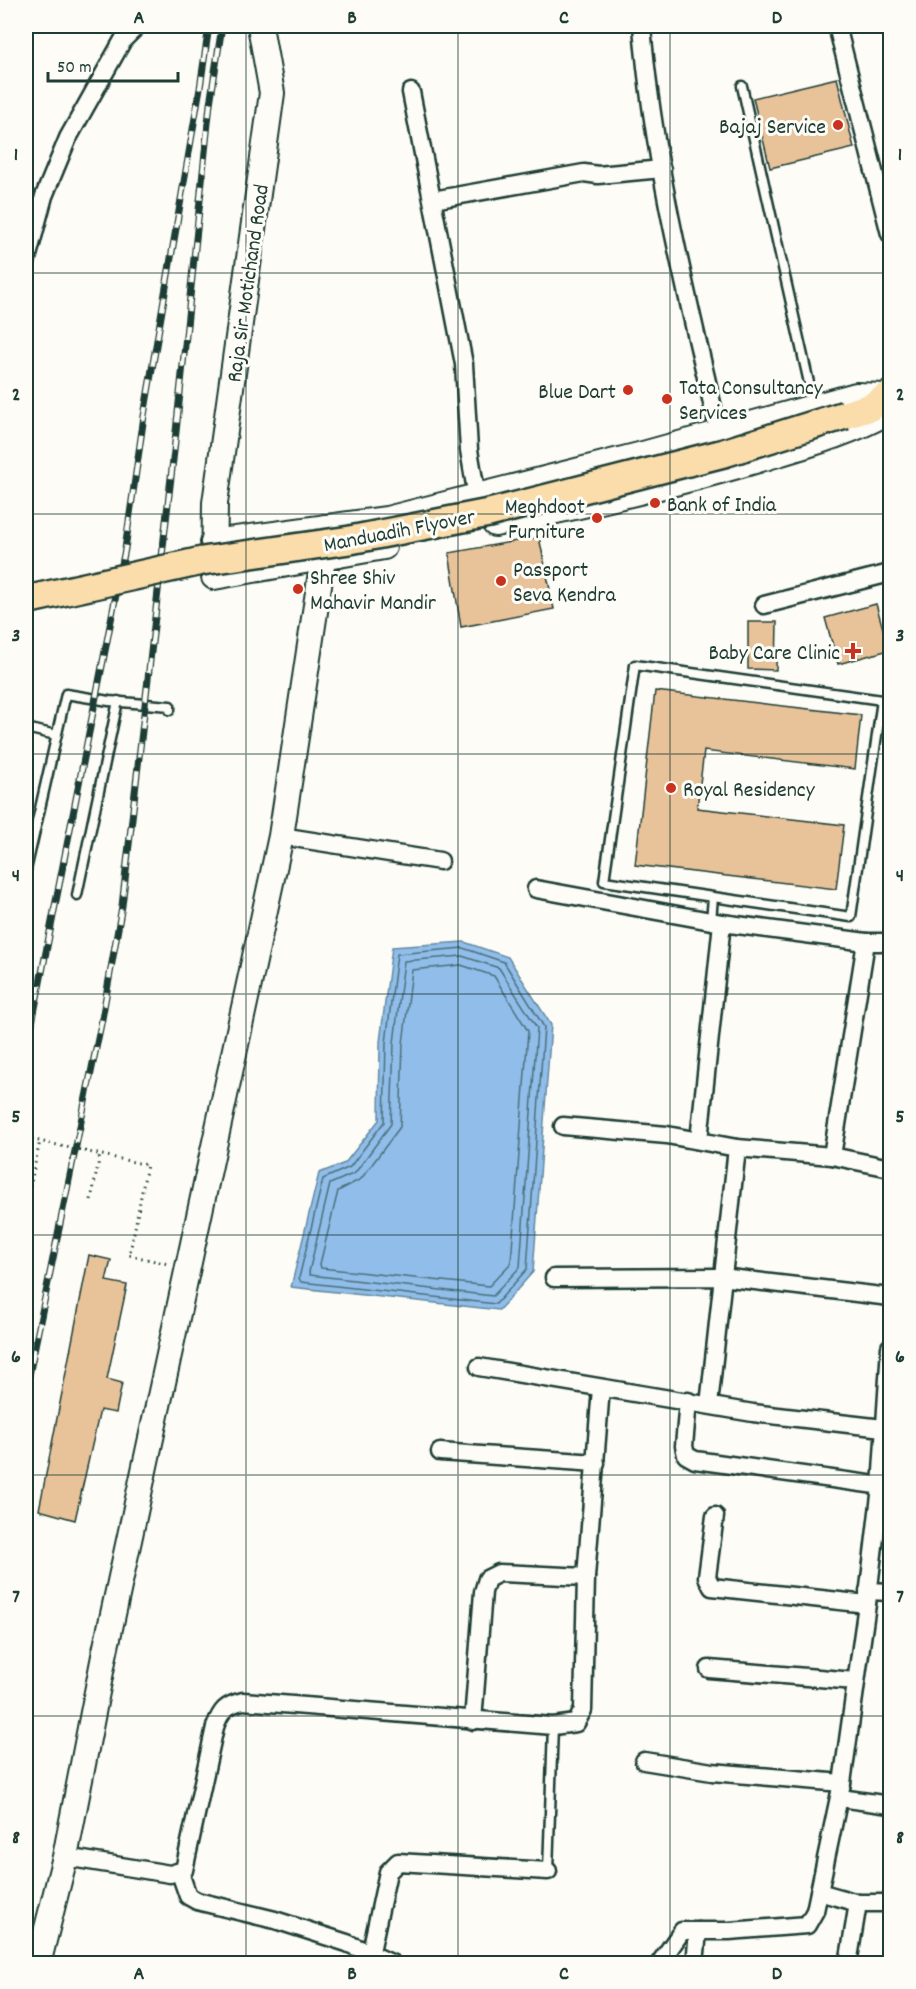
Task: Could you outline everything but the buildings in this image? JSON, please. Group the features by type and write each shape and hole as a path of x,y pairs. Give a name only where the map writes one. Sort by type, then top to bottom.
{"main road":[{"name":"Manduadih Flyover","path":"26,600 202,561 350,540 489,513 724,453 886,403"}],"street":[{"path":"26,263 44,196 68,138 123,40 137,26"},
{"name":"Raja Sir Motichand Road","path":"260,26 272,93 215,503 213,542 215,578 323,559"},
{"path":"642,26 647,92 684,279 720,433"},
{"path":"837,26 891,234"},
{"path":"411,92 464,364 470,450 477,497"},
{"path":"433,201 584,173 598,175 662,169"},
{"path":"213,542 387,519 720,433 856,395 886,403"},
{"path":"323,559 611,500 718,472 861,427 886,403"},
{"path":"38,1964 65,1857 104,1656 281,836 323,559 325,527"},
{"path":"764,606 891,573"},
{"path":"281,836 440,861"},
{"path":"536,889 716,922 866,942 891,942"},
{"path":"699,1140 716,922"},
{"path":"832,1156 866,942"},
{"path":"563,1126 699,1140 736,1148 832,1156 891,1168"},
{"path":"709,1405 736,1148"},
{"path":"554,1278 721,1277 891,1297"},
{"path":"659,1964 682,1931 807,1925 815,1911 841,1791 855,1681 886,1487 883,1428 891,1347"},
{"path":"479,1367 709,1405 883,1428"},
{"path":"180,1873 186,1864 215,1726 220,1712 229,1704 243,1701 553,1726 576,1723 583,1710 586,1577 601,1388"},
{"path":"688,1401 684,1446 686,1455 695,1460 886,1487"},
{"path":"440,1452 596,1463"},
{"path":"715,1516 707,1578 712,1587 868,1598 891,1592"},
{"path":"473,1721 483,1592 487,1579 499,1573 586,1577"},
{"path":"709,1670 855,1681"},
{"path":"644,1761 841,1791 891,1805"},
{"path":"65,1857 170,1874 180,1873"},
{"path":"370,1956 388,1872 398,1862 548,1871"},
{"path":"180,1873 188,1896 197,1901 285,1923 347,1943 370,1956 393,1964"},
{"path":"819,1892 858,1903 891,1904"},
{"path":"848,1964 858,1903"},
{"path":"695,1964 698,1931"}],"lane":[{"path":"742,86 814,405"},
{"path":"635,664 882,700 851,917 713,897 604,881 635,664"},
{"path":"26,870 66,694 170,705 170,710"},
{"path":"78,895 118,701"},
{"path":"26,728 56,735"},
{"path":"713,897 716,922"},
{"path":"548,1871 553,1726"}],"path":[{"path":"26,1138 147,1165 129,1255 188,1269"},
{"path":"30,1187 40,1141"},
{"path":"91,1200 100,1155"}],"water":[{"path":"464,942 508,957 551,1025 533,1272 499,1310 291,1287 319,1173 345,1163 379,1120 380,1042 392,947"}],"railway":[{"path":"26,1054 125,549 144,416 209,26"},
{"path":"26,1390 102,1019 122,906 174,451 210,104 222,26"}],"place":[{"name":"Bajaj Service","path":"838,125"},
{"name":"Blue Dart","path":"628,390"},
{"name":"Tata Consultancy Services","path":"667,399"},
{"name":"Bank of India","path":"655,503"},
{"name":"Meghdoot Furniture","path":"597,518"},
{"name":"Passport Seva Kendra","path":"501,581"},
{"name":"Shree Shiv Mahavir Mandir","path":"298,589"},
{"name":"Baby Care Clinic","path":"853,651"},
{"name":"Royal Residency","path":"671,788"}]}
